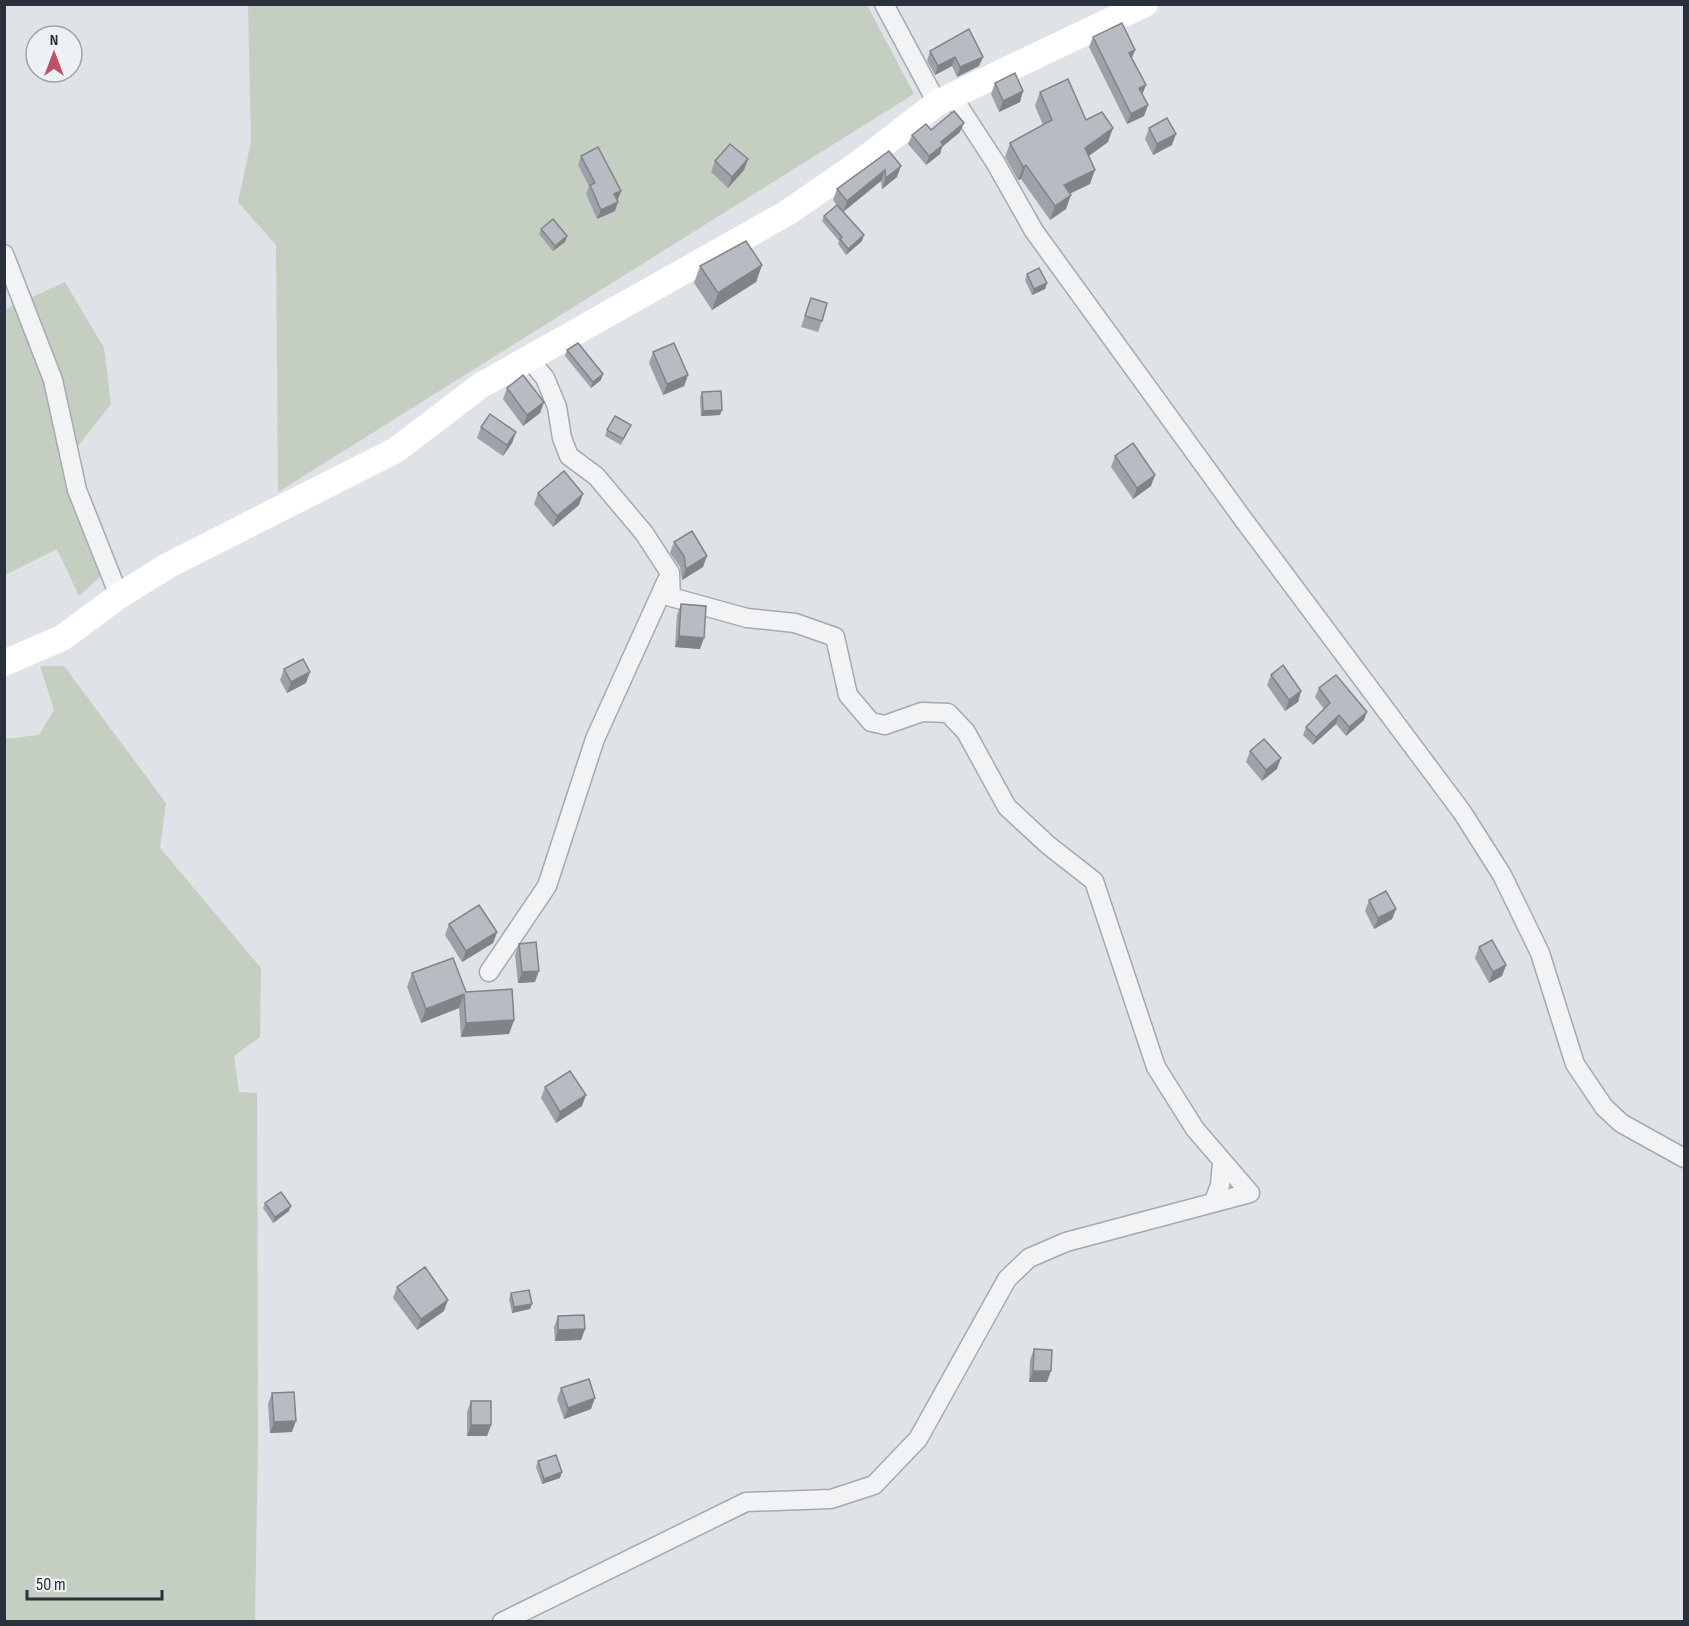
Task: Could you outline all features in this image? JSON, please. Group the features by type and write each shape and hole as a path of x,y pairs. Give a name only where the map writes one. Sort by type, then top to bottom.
{"street":[{"path":"884,4 944,99 995,162 1034,231 1243,519 1462,812 1502,875 1540,954 1575,1064 1604,1107 1622,1123 1684,1158"},
{"path":"4,663 62,638 119,596 169,565 396,450 480,386 530,360 787,213 858,164 944,99 1145,4"},
{"path":"4,254 53,380 77,490 119,596"},
{"path":"502,1622 746,1502 831,1499 874,1485 918,1439 1007,1279 1029,1258 1066,1242 1250,1192 1195,1129 1156,1067 1094,881 1048,845 1007,807 966,732 948,713 922,712 885,725 871,722 848,695 836,637 795,623 747,618 670,597 670,573 622,506 596,476 569,456 562,438 557,407 545,378 530,360"},
{"path":"489,972 548,886 595,739 670,573"},
{"path":"1214,1201 1220,1185 1222,1162"}],"green space":[{"path":"248,5 867,5 914,94 278,492 276,245 238,202 251,142"},
{"path":"65,282 104,348 111,404 64,464 100,577 79,596 57,549 5,575 4,310"},
{"path":"40,666 64,666 166,803 160,848 261,968 260,1037 234,1056 239,1092 257,1093 258,1445 255,1621 5,1621 4,739 39,735 54,710"}],"building":[{"path":"1122,23 1135,50 1129,53 1146,85 1139,88 1148,105 1131,114 1093,37"},
{"path":"969,29 983,57 960,67 955,57 938,66 930,51"},
{"path":"1015,73 1023,91 1003,101 995,83"},
{"path":"1068,79 1086,120 1102,112 1113,128 1085,148 1095,170 1064,185 1071,195 1055,206 1026,165 1023,167 1010,143 1052,120 1040,92"},
{"path":"954,111 964,123 941,142 943,145 929,156 912,135 926,124 931,130"},
{"path":"1167,118 1176,134 1157,144 1149,128"},
{"path":"730,144 748,159 732,177 715,161"},
{"path":"598,147 621,191 614,194 618,202 601,210 590,185 595,183 581,156"},
{"path":"889,151 901,166 886,178 885,170 847,201 837,189"},
{"path":"837,205 864,235 848,249 840,239 842,237 824,216"},
{"path":"553,219 567,236 555,246 541,229"},
{"path":"746,241 762,265 718,293 700,266"},
{"path":"1039,268 1047,283 1034,289 1027,274"},
{"path":"811,298 827,303 822,321 805,316"},
{"path":"578,343 603,374 593,382 567,350"},
{"path":"674,343 688,375 667,384 653,352"},
{"path":"523,375 544,402 527,415 507,388"},
{"path":"721,391 722,410 703,411 702,392"},
{"path":"490,414 516,432 507,445 481,427"},
{"path":"615,416 631,425 623,439 607,430"},
{"path":"1133,443 1155,475 1137,488 1115,456"},
{"path":"564,471 583,494 557,516 538,493"},
{"path":"692,531 707,556 686,569 684,556 674,542"},
{"path":"681,604 706,606 704,638 679,636"},
{"path":"303,659 310,672 291,682 284,669"},
{"path":"1283,665 1301,691 1289,700 1271,675"},
{"path":"1336,675 1367,712 1349,727 1339,715 1316,737 1306,727 1330,703 1319,688"},
{"path":"1264,739 1281,758 1266,770 1250,751"},
{"path":"1386,891 1396,909 1378,918 1369,900"},
{"path":"479,905 497,932 466,951 449,924"},
{"path":"1492,940 1506,965 1493,972 1479,947"},
{"path":"536,942 539,971 522,972 519,944"},
{"path":"453,958 466,992 512,989 514,1020 466,1023 464,994 426,1009 412,973"},
{"path":"570,1071 586,1095 560,1112 545,1087"},
{"path":"281,1192 291,1206 275,1217 265,1203"},
{"path":"425,1267 448,1300 421,1319 397,1287"},
{"path":"529,1290 532,1304 514,1307 511,1293"},
{"path":"584,1315 585,1329 558,1330 558,1316"},
{"path":"1034,1349 1052,1350 1051,1371 1033,1371"},
{"path":"589,1379 595,1398 568,1408 561,1388"},
{"path":"294,1392 296,1421 274,1422 272,1393"},
{"path":"471,1401 491,1401 491,1425 471,1425"},
{"path":"556,1455 562,1472 544,1479 538,1461"}]}
